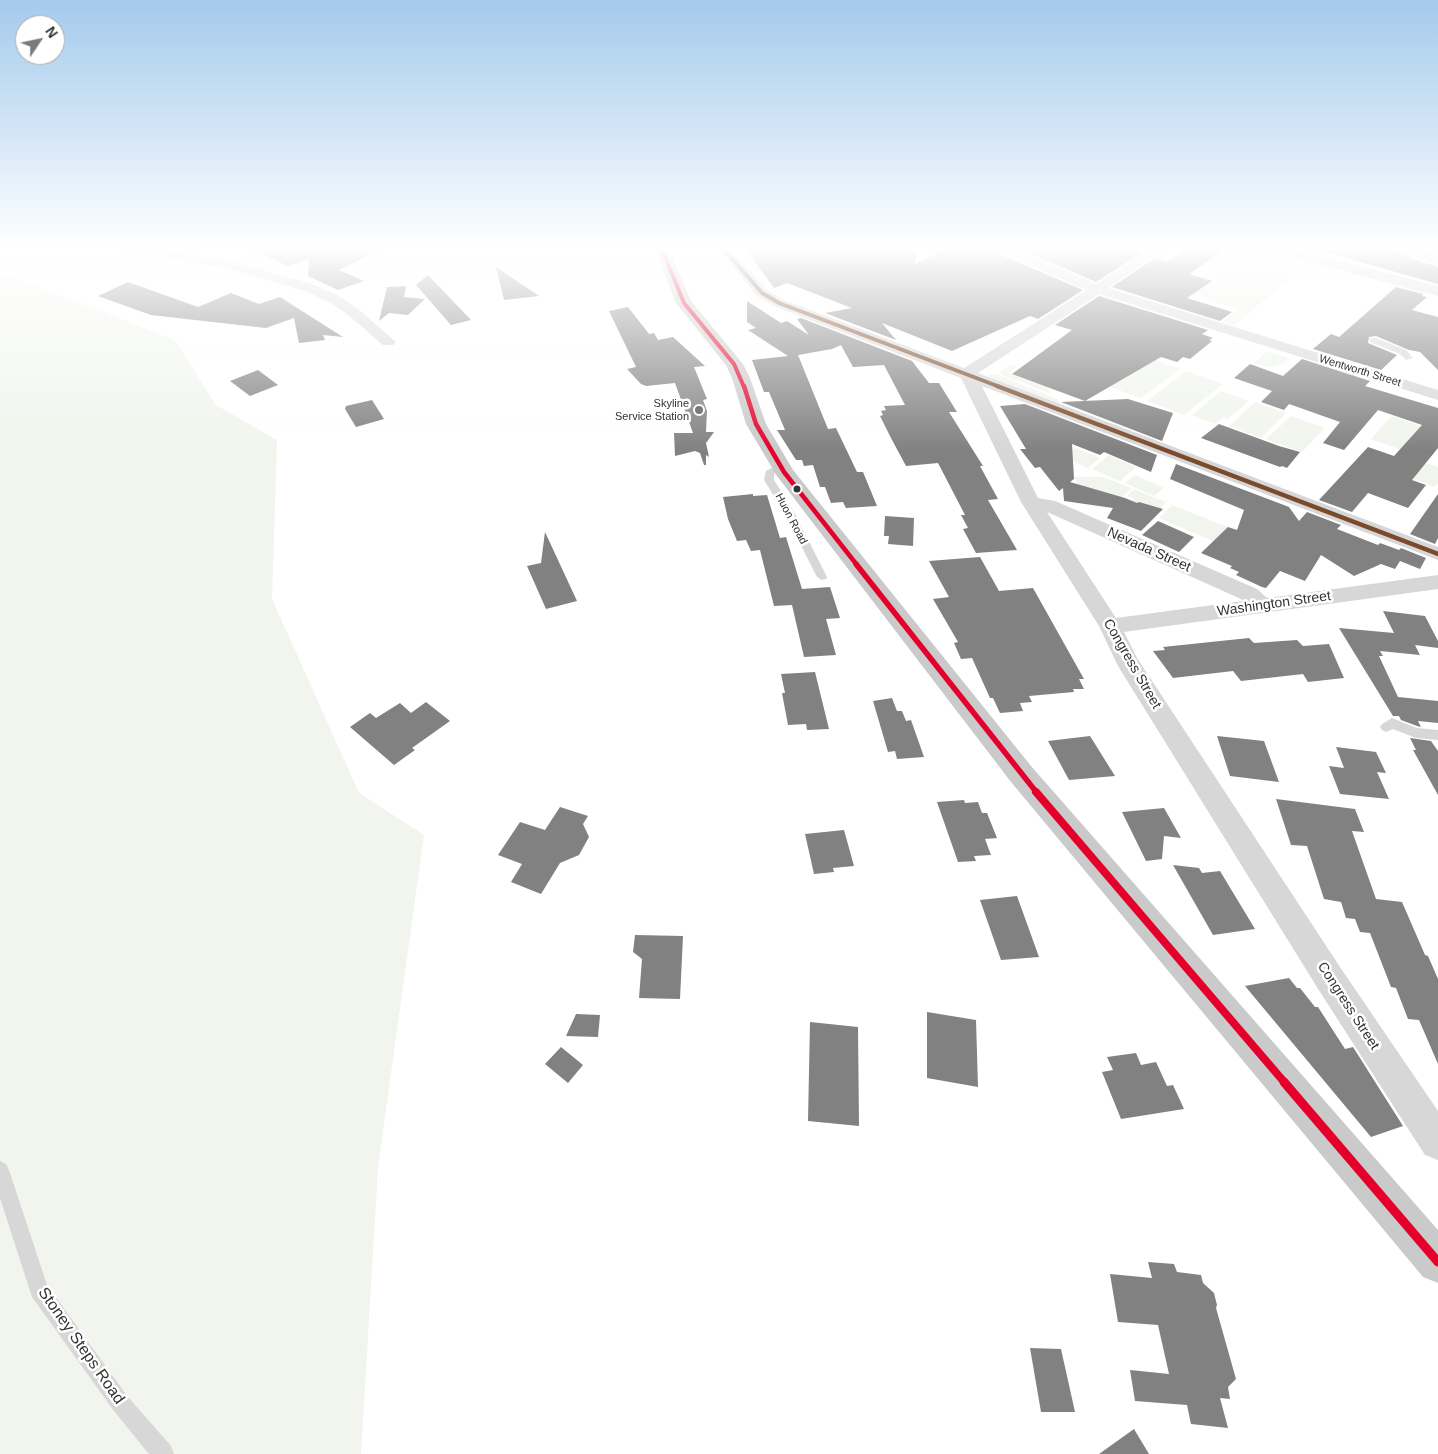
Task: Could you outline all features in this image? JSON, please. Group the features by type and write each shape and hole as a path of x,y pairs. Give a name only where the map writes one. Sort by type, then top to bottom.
{"main road":[{"name":"Huon Road","path":"694,315 734,364 741,378 756,424 781,466 1022,774 1438,1262"}],"street":[{"path":"355,315 388,342"},
{"path":"811,315 1438,554"},
{"path":"967,373 1057,315"},
{"name":"Wentworth Street","path":"1186,315 1283,343 1438,395"},
{"name":"Congress Street","path":"967,373 1031,502 1110,626 1126,660 1331,981 1438,1142"},
{"name":"Nevada Street","path":"1031,502 1048,505 1249,594 1263,606"},
{"name":"Washington Street","path":"1110,626 1438,582"}],"lane":[{"path":"1372,340 1403,352 1410,358"},
{"name":"Huon Road","path":"781,466 769,473 769,480 790,514 822,576"},
{"path":"1386,727 1392,723 1416,733 1438,735"},
{"name":"Stoney Steps Road","path":"0,1170 39,1290 122,1404 163,1454"}],"shaded area":[{"path":"0,315 110,315 175,340 216,405 277,440 272,599 359,793 424,835 378,1167 361,1454 0,1454"},
{"path":"1231,315 1247,315 1234,326 1222,322"},
{"path":"1267,351 1290,358 1281,365 1273,367 1254,363"},
{"path":"1144,356 1180,369 1141,398 1105,385"},
{"path":"1011,365 1017,367 1008,373 1046,387 1052,394 1002,375 1000,372"},
{"path":"1186,371 1223,384 1184,415 1147,401"},
{"path":"996,374 1055,398 1065,407 997,381 987,375"},
{"path":"1221,391 1249,401 1228,419 1223,417 1215,424 1192,415"},
{"path":"1255,402 1286,413 1261,438 1229,426"},
{"path":"1291,416 1325,428 1302,452 1266,439"},
{"path":"1391,416 1427,428 1408,452 1371,439"},
{"path":"1075,448 1100,458 1088,468 1063,457"},
{"path":"1109,455 1136,467 1120,481 1092,469"},
{"path":"1412,458 1438,467 1438,483 1435,487 1399,474"},
{"path":"1135,475 1164,488 1154,496 1125,483"},
{"path":"1074,477 1103,477 1132,488 1116,503 1083,493"},
{"path":"1134,489 1166,502 1156,513 1131,503 1134,499 1127,496"},
{"path":"1172,505 1230,528 1217,543 1159,518"}],"building":[{"path":"151,315 308,315 343,337 323,335 325,340 299,343 294,318 266,328"},
{"path":"380,315 387,315 379,321"},
{"path":"442,315 466,315 471,320 451,325"},
{"path":"611,315 634,315 649,334 654,333 658,340 673,337 705,366 694,367 707,399 703,400 707,411 706,432 714,432 706,443 709,457 706,455 706,465 704,465 700,453 695,451 675,456 674,433 693,433 675,383 646,386 641,384 627,369 636,367"},
{"path":"747,315 768,315 781,323 787,321 809,335 797,319 801,318 912,361 929,383 939,383 957,412 949,412 983,466 980,466 998,499 988,500 1017,550 976,553 963,529 968,528 961,515 965,515 938,463 906,466 880,416 883,415 881,411 886,410 884,406 905,405 884,365 853,367 841,345 832,349 798,355 828,429 836,428 857,472 863,472 877,506 846,508 843,502 831,503 825,487 820,487 813,465 804,466 802,460 796,460 777,430 785,430 769,392 764,392 752,360 788,356 748,330 756,328 747,322"},
{"path":"830,315 1044,315 1038,319 1030,316 952,351 882,323 896,340"},
{"path":"1070,315 1159,315 1208,330 1202,334 1213,338 1209,340 1212,341 1190,359 1183,357 1177,362 1161,357 1085,401 1012,374 1072,330 1055,325"},
{"path":"1200,315 1228,315 1220,321"},
{"path":"1364,315 1430,315 1438,317 1438,370 1420,352 1409,350 1376,336 1369,337 1368,343 1397,355 1381,370 1313,349 1331,334 1339,337"},
{"path":"1302,359 1370,381 1365,386 1438,408 1438,448 1412,480 1426,485 1408,508 1368,493 1352,512 1319,500 1368,447 1394,456 1422,425 1378,410 1344,450 1323,443 1340,422 1289,404 1284,410 1261,402 1272,391 1234,378 1250,364 1283,376"},
{"path":"258,370 278,385 250,396 230,381"},
{"path":"1128,399 1173,413 1162,441 1061,402"},
{"path":"372,400 384,419 356,427 345,409 346,406"},
{"path":"1025,404 1157,455 1151,472 1104,452 1100,455 1072,444 1074,479 1070,482 1163,509 1141,531 1107,518 1113,508 1064,501 1063,488 1059,491 1040,467 1035,468 1020,449 1026,449 1000,406"},
{"path":"1219,424 1300,452 1287,468 1201,438"},
{"path":"1176,464 1289,507 1299,521 1307,512 1341,525 1337,529 1378,545 1380,543 1399,550 1401,548 1426,558 1420,569 1400,561 1395,569 1381,564 1354,576 1321,555 1305,581 1280,571 1266,588 1262,587 1236,575 1239,572 1230,568 1232,566 1201,553 1228,527 1237,530 1244,510 1170,479"},
{"path":"753,494 753,496 767,495 780,538 786,537 802,589 830,587 840,618 826,619 836,655 804,657 792,605 774,606 760,550 751,551 746,540 737,541 728,519 723,497"},
{"path":"1438,494 1438,538 1435,544 1410,534"},
{"path":"885,516 914,518 913,546 888,544 889,536 884,536"},
{"path":"1158,521 1194,537 1179,552 1142,535"},
{"path":"545,532 577,601 546,609 527,566 541,563"},
{"path":"980,557 999,591 1033,588 1084,679 1079,679 1084,689 1073,689 1074,692 1029,696 1032,702 1020,703 1023,711 1000,713 993,698 990,698 972,658 961,659 954,643 958,642 933,599 949,597 929,561"},
{"path":"1383,611 1425,616 1438,641 1438,648 1415,645 1420,655 1380,651 1383,656 1379,656 1398,697 1438,701 1438,723 1418,721 1421,727 1401,720 1399,716 1393,716 1339,628 1394,633"},
{"path":"1249,638 1254,643 1297,640 1303,646 1329,644 1344,678 1308,682 1303,674 1241,681 1233,671 1173,678 1153,651 1165,650 1163,647"},
{"path":"815,672 829,729 807,730 806,724 788,725 782,693 785,693 781,674"},
{"path":"892,698 897,711 902,711 906,721 911,720 924,757 897,759 895,751 888,752 873,701"},
{"path":"426,702 450,721 412,748 415,750 394,765 350,727 370,713 376,718 400,703 411,713"},
{"path":"1090,736 1115,776 1069,780 1048,741"},
{"path":"1217,736 1264,741 1279,782 1230,776"},
{"path":"1410,738 1431,741 1438,751 1438,795 1413,750 1416,750"},
{"path":"1336,747 1376,752 1386,773 1377,772 1389,799 1340,794 1329,766 1344,768"},
{"path":"1276,799 1355,809 1364,832 1352,831 1376,899 1402,902 1425,955 1428,956 1438,979 1438,1064 1419,1020 1408,1019 1396,988 1391,987 1370,933 1360,932 1355,919 1346,918 1341,902 1324,899 1307,846 1291,845"},
{"path":"964,800 965,803 978,802 982,813 987,813 997,838 985,839 991,855 974,856 976,861 958,862 937,802"},
{"path":"560,807 588,816 583,824 589,837 579,855 560,863 541,894 511,882 522,864 498,855 520,822 545,830"},
{"path":"1164,808 1181,838 1164,836 1162,859 1146,861 1122,812"},
{"path":"844,830 854,866 833,868 834,872 814,874 805,834"},
{"path":"1173,865 1199,868 1202,873 1220,871 1255,929 1213,935"},
{"path":"1017,896 1039,957 1001,960 980,900"},
{"path":"635,935 683,936 680,999 639,998 642,959 633,952"},
{"path":"1289,978 1297,988 1300,988 1315,1007 1318,1007 1345,1049 1353,1047 1403,1126 1371,1137 1245,986"},
{"path":"927,1012 976,1020 978,1087 927,1078"},
{"path":"576,1014 600,1015 598,1037 566,1036"},
{"path":"810,1022 858,1027 859,1126 808,1121"},
{"path":"561,1047 583,1065 568,1083 545,1064"},
{"path":"1136,1053 1141,1065 1156,1062 1167,1086 1173,1085 1184,1109 1121,1119 1102,1072 1113,1070 1107,1057"},
{"path":"1148,1262 1174,1264 1177,1272 1201,1275 1203,1283 1214,1293 1216,1308 1236,1379 1228,1387 1230,1399 1220,1398 1228,1428 1191,1424 1187,1405 1135,1401 1130,1370 1169,1374 1158,1325 1118,1322 1110,1274 1152,1278"},
{"path":"1030,1348 1061,1349 1075,1412 1041,1412"},
{"path":"1134,1429 1149,1454 1099,1454"}],"transit line":[{"path":"694,315 734,364 741,378 756,424 784,472 1021,774 1438,1262"},
{"path":"810,315 1438,554"}],"place":[{"name":"Skyline Service Station","path":"699,410"}]}
